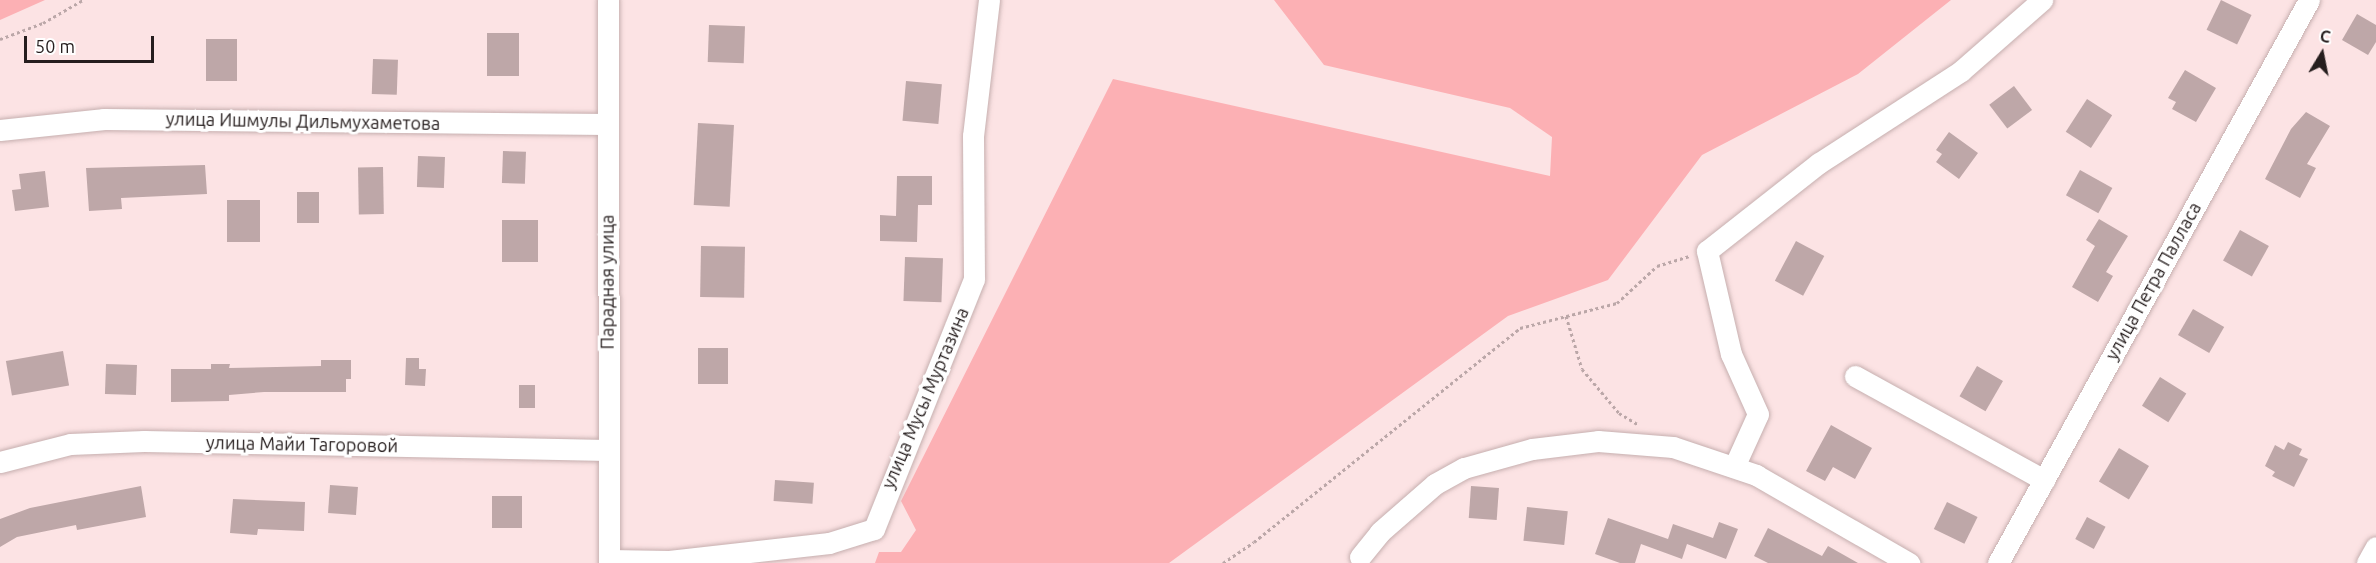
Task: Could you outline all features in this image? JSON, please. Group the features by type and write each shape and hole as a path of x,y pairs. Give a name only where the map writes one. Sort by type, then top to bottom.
{"street":[{"name":"Парадная улица","path":"608,0 607,450 609,562"},
{"name":"улица Мусы Муртазина","path":"609,562 669,561 829,543 874,529 887,487 974,279 973,136 989,0"},
{"path":"1734,467 1758,414 1731,354 1707,251 1819,163 1960,71 2042,0"},
{"name":"улица Петра Палласа","path":"1998,563 2309,0"},
{"name":"улица Ишмулы Дильмухаметова","path":"0,130 104,119 607,123"},
{"path":"1855,375 2044,480"},
{"name":"улица Майи Тагоровой","path":"0,462 70,444 144,441 607,450"},
{"path":"1360,557 1380,532 1435,484 1464,468 1532,449 1569,442 1635,442 1673,447 1756,475 1909,563"},
{"path":"2367,563 2376,547"}],"path":[{"path":"0,39 43,22 83,0"},
{"path":"1223,563 1254,542 1520,328 1617,303 1657,266 1707,251"},
{"path":"1566,315 1582,369 1619,413 1646,430"}],"shaded area":[{"path":"0,0 45,0 0,20"},
{"path":"1274,0 1951,0 1858,74 1702,155 1608,280 1508,316 1169,563 875,563 879,552 901,552 916,530 901,501 1113,79 1550,176 1552,137 1510,108 1324,65"}],"building":[{"path":"2221,0 2252,15 2237,45 2207,30"},
{"path":"2357,14 2376,25 2376,42 2368,55 2342,40"},
{"path":"709,25 745,26 744,63 708,62"},
{"path":"487,33 519,33 519,76 487,76"},
{"path":"206,39 237,39 237,81 206,81"},
{"path":"373,59 398,60 397,95 372,94"},
{"path":"2185,70 2216,88 2196,122 2172,109 2176,102 2168,98"},
{"path":"906,81 942,84 938,124 903,121"},
{"path":"2014,86 2032,110 2007,129 1989,105"},
{"path":"2087,99 2112,115 2091,148 2066,132"},
{"path":"2306,112 2330,126 2307,164 2316,168 2300,198 2265,179 2291,129"},
{"path":"698,123 734,125 730,207 694,205"},
{"path":"1949,132 1978,153 1959,179 1936,162 1942,154 1936,150"},
{"path":"503,151 526,152 525,184 502,183"},
{"path":"418,156 445,157 444,188 417,187"},
{"path":"205,165 207,194 121,198 122,209 89,211 86,168"},
{"path":"358,167 383,167 384,214 359,214"},
{"path":"2080,170 2112,188 2098,213 2066,195"},
{"path":"45,171 49,207 15,211 12,190 21,189 19,174"},
{"path":"897,176 932,176 932,205 918,205 917,242 880,241 880,215 896,216"},
{"path":"297,192 319,192 319,223 297,223"},
{"path":"227,200 260,200 260,242 227,242"},
{"path":"2099,219 2128,236 2106,272 2113,276 2098,302 2072,287 2095,246 2086,240"},
{"path":"502,220 538,220 538,262 502,262"},
{"path":"2240,230 2269,246 2252,277 2223,261"},
{"path":"1796,241 1824,256 1803,296 1775,281"},
{"path":"701,246 745,247 744,298 700,297"},
{"path":"905,257 943,258 941,302 903,301"},
{"path":"2193,309 2224,327 2209,353 2178,335"},
{"path":"698,348 728,348 728,384 698,384"},
{"path":"63,351 69,385 12,396 6,361"},
{"path":"406,358 419,358 419,369 426,369 425,386 405,385"},
{"path":"321,360 351,360 351,379 346,379 346,392 264,392 229,395 229,401 171,402 171,369 211,369 211,364 230,364 229,368 321,366"},
{"path":"106,364 137,365 136,395 105,394"},
{"path":"1977,366 2003,381 1985,411 1960,396"},
{"path":"2160,377 2186,393 2168,422 2142,406"},
{"path":"519,385 535,385 535,408 519,408"},
{"path":"1831,425 1872,448 1855,479 1833,467 1825,481 1806,471"},
{"path":"2288,442 2302,449 2299,455 2308,459 2294,487 2272,476 2275,472 2265,466 2275,445 2284,450"},
{"path":"2119,448 2149,466 2129,499 2099,481"},
{"path":"775,480 814,483 812,504 774,501"},
{"path":"330,485 358,487 356,515 328,513"},
{"path":"141,486 146,517 77,530 76,525 17,537 0,547 0,519 30,508"},
{"path":"1471,486 1499,488 1497,520 1469,518"},
{"path":"492,496 522,496 522,528 492,528"},
{"path":"233,499 305,502 304,531 258,529 257,535 230,533"},
{"path":"1947,502 1978,517 1964,544 1934,529"},
{"path":"1527,507 1568,511 1564,545 1523,541"},
{"path":"2087,517 2106,527 2094,549 2075,539"},
{"path":"1608,518 1668,539 1673,524 1713,538 1719,522 1738,529 1726,559 1687,544 1682,559 1641,544 1635,563 1620,563 1595,554"},
{"path":"1768,528 1822,556 1828,546 1858,563 1768,563 1754,556"}]}
